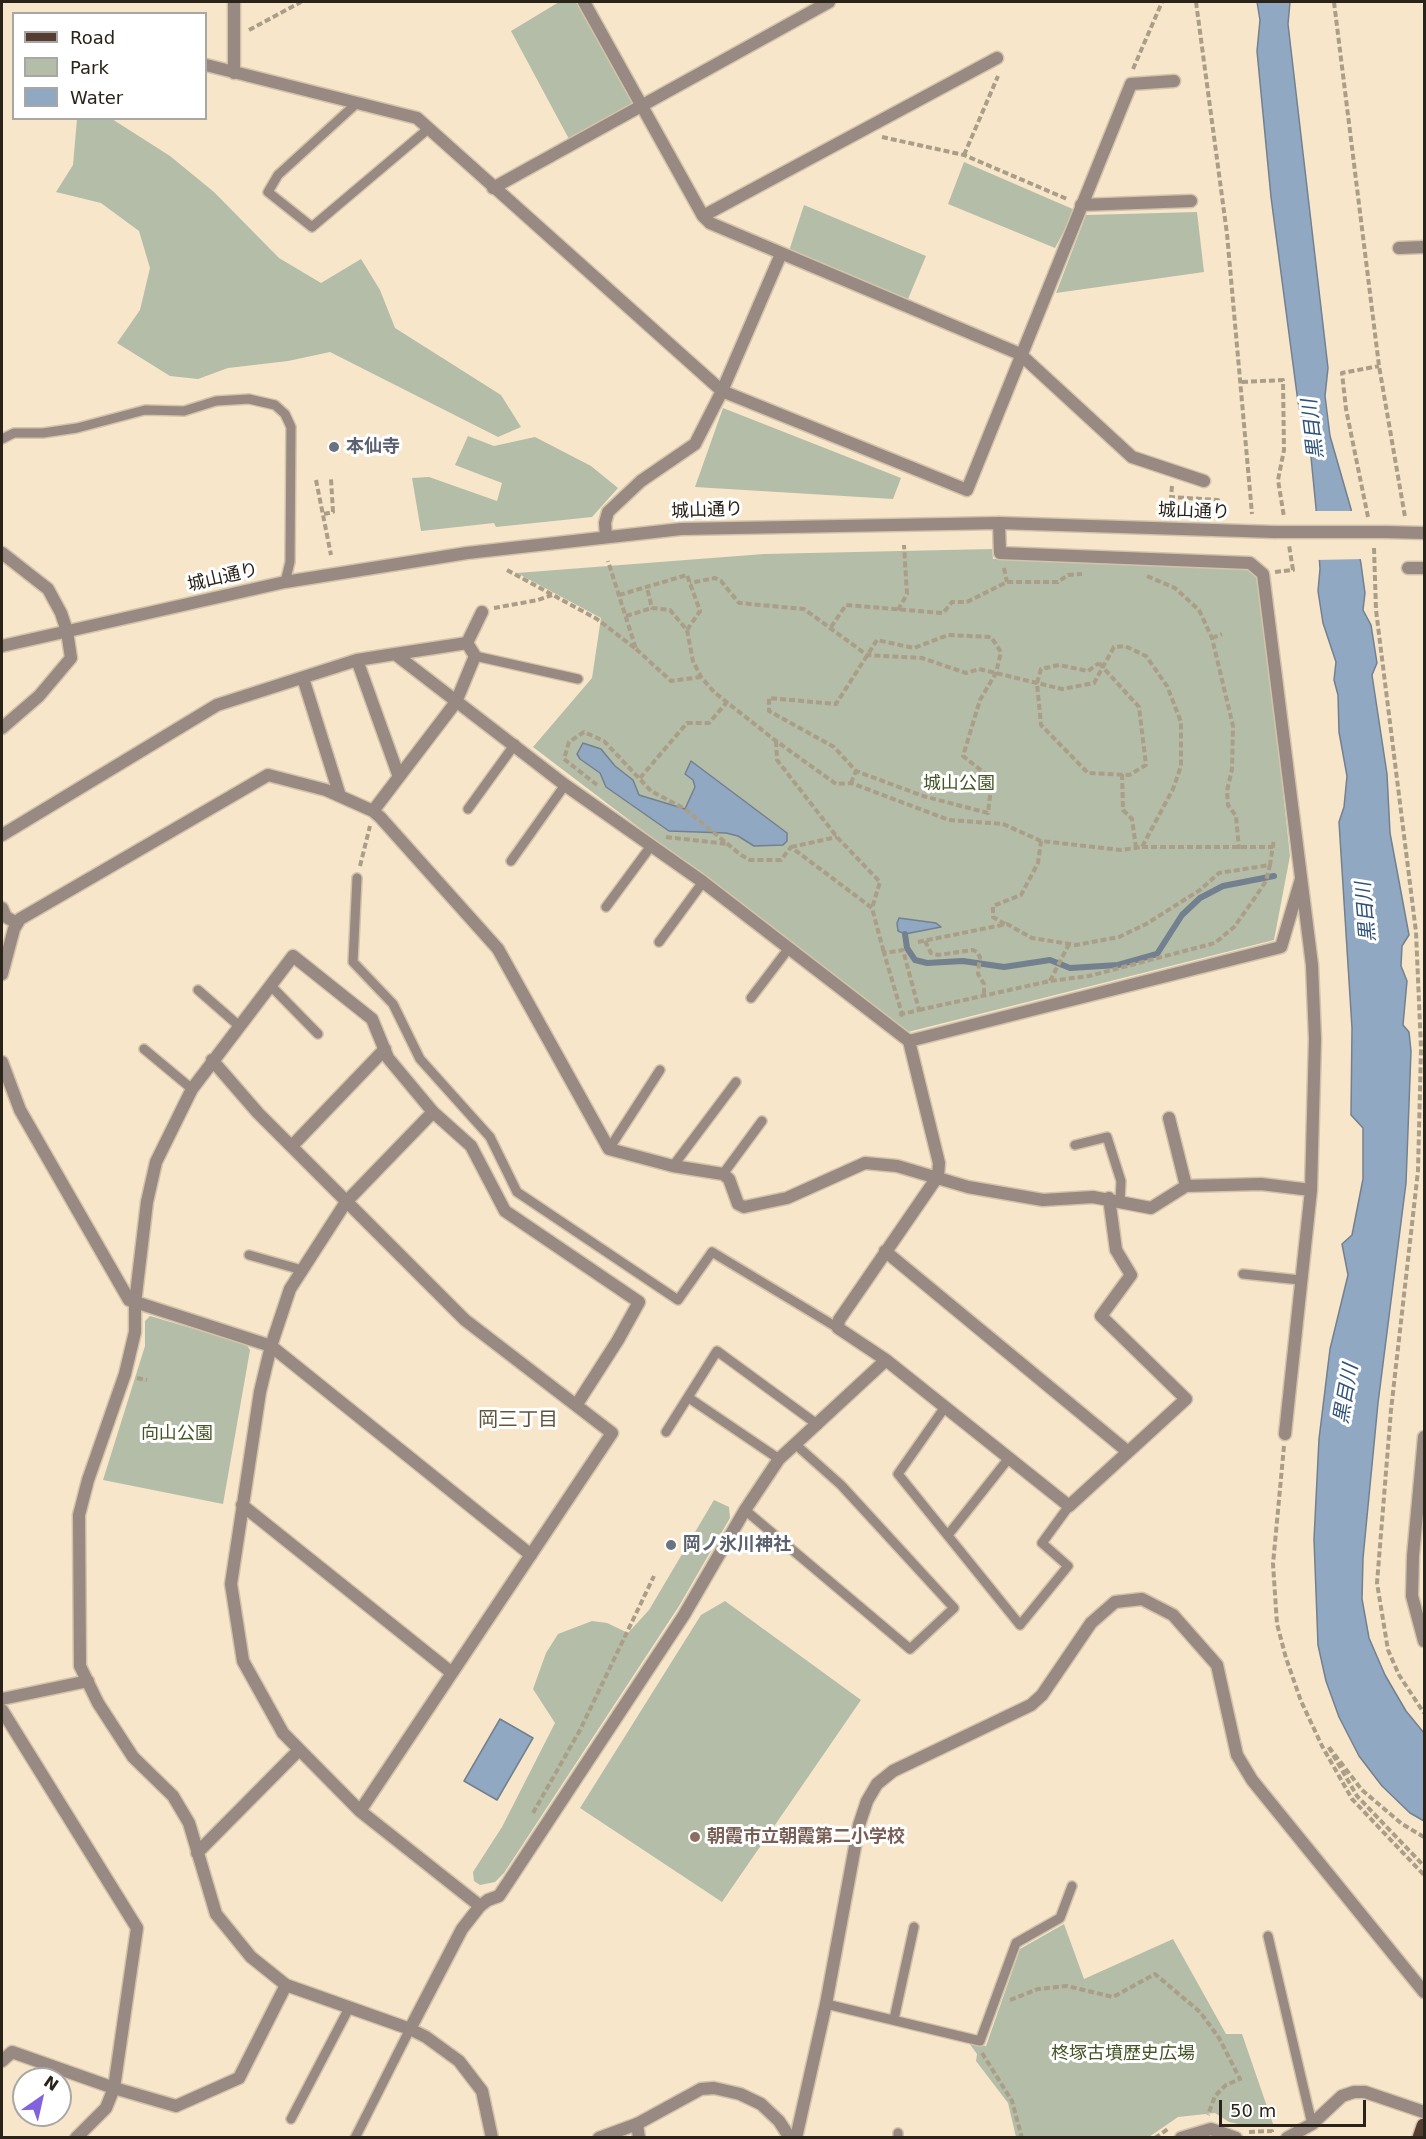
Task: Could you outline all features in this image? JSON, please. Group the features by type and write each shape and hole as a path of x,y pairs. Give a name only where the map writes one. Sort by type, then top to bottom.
{"main road":[{"path":"1420,2138 1425,2126"}],"street":[{"path":"234,2 234,73"},
{"path":"584,2 703,216 710,223 781,255 1020,354 1132,458 1204,481"},
{"path":"493,188 829,2"},
{"path":"703,216 997,58"},
{"path":"207,65 417,118 722,391 967,490 1131,84 1174,81"},
{"path":"1081,205 1191,201"},
{"path":"1399,248 1425,247"},
{"path":"606,536 604,523 608,512 641,481 695,444 722,391 781,255"},
{"path":"999,523 1000,553 1250,563 1263,574 1312,965 1314,1029 1311,1190 1285,1434"},
{"name":"城山通り","path":"2,646 285,582 467,553 681,529 999,523 1274,532 1425,533"},
{"path":"2,553 48,589 61,613 67,631 71,658 39,696 2,728"},
{"path":"1408,568 1425,568"},
{"path":"467,643 482,612"},
{"path":"2,835 217,705 357,660 467,643"},
{"path":"373,811 456,702 475,656 467,643"},
{"path":"395,654 565,785 703,882 909,1041 939,1163 938,1176 839,1320 838,1328 886,1360 1069,1506 1186,1399 1101,1316 1131,1275 1116,1250 1114,1199"},
{"path":"357,660 399,777"},
{"path":"303,678 340,796"},
{"path":"2,974 17,923 268,775 326,790 373,811 498,949 609,1149 673,1166 723,1174 729,1179 738,1204 744,1207 787,1197 866,1163 897,1166 938,1176 968,1187 1043,1200 1114,1199 1151,1208 1186,1186 1201,1187 1219,1183 1261,1184 1311,1190"},
{"path":"909,1041 1281,947 1301,879"},
{"path":"2,908 6,917 17,923"},
{"path":"492,2138 482,2091 459,2061 426,2037 410,2029 348,2010 286,1985 251,1957 216,1914 189,1822 173,1796 133,1757 80,1666 79,1515 88,1480 125,1374 135,1332 135,1303 147,1202 156,1161 192,1089 292,956 372,1019 388,1058 433,1112 471,1146 505,1210 639,1302 577,1404"},
{"path":"292,1146 385,1049"},
{"path":"212,1060 258,1113 465,1320 612,1433 360,1811"},
{"path":"2,1062 20,1110 129,1300 271,1346 531,1555"},
{"path":"433,1112 346,1202 290,1288 271,1346 260,1392 231,1584 243,1661 283,1733 298,1751 360,1811 480,1906"},
{"path":"1169,1118 1186,1186"},
{"path":"885,1251 1127,1451"},
{"path":"410,2029 462,1929 480,1906 499,1896 684,1615 745,1510 779,1459 886,1360"},
{"path":"1425,1437 1419,1556 1412,1596 1425,1641"},
{"path":"242,1505 452,1673"},
{"path":"795,2138 826,2004 859,1825 867,1800 877,1784 893,1771 1031,1705 1100,1612 1115,1602 1143,1599 1173,1616 1216,1665 1237,1755 1247,1772 1425,1992"},
{"path":"2,1699 88,1681"},
{"path":"2,1710 137,1928 114,2088 106,2108 76,2138"},
{"path":"197,1853 298,1751"},
{"path":"2,2061 12,2052 114,2088 176,2106 239,2078 286,1985"},
{"path":"598,2138 637,2124 701,2089 714,2088 740,2094 761,2104 779,2121 790,2138"},
{"path":"1287,2138 1312,2124 1342,2096 1354,2092 1365,2092 1425,2112"},
{"path":"637,2124 639,2138"},
{"path":"1181,2138 1211,2129 1239,2134"}],"lane":[{"path":"357,103 278,175 268,192 312,227 428,129"},
{"path":"2,439 14,432 43,432 77,428 145,410 184,411 216,401 249,399 275,405 285,414 291,427 290,562 285,582"},
{"path":"475,656 578,679"},
{"path":"468,809 514,744"},
{"path":"511,861 565,785"},
{"path":"606,907 651,846"},
{"path":"357,878 353,962 393,1004 420,1059 490,1137 517,1192 678,1300 712,1252 838,1328"},
{"path":"659,942 703,882"},
{"path":"751,998 789,948"},
{"path":"270,985 318,1034"},
{"path":"198,990 238,1025"},
{"path":"144,1049 192,1089"},
{"path":"609,1149 660,1070"},
{"path":"673,1166 736,1082"},
{"path":"723,1174 762,1121"},
{"path":"1075,1145 1107,1137 1121,1181 1114,1199"},
{"path":"249,1255 302,1270"},
{"path":"1243,1274 1300,1280"},
{"path":"666,1432 717,1351 818,1425"},
{"path":"689,1398 779,1459"},
{"path":"945,1407 898,1473 1020,1625 1068,1566 1042,1543 1069,1506"},
{"path":"745,1510 910,1649 954,1608 841,1485 795,1444"},
{"path":"948,1535 1009,1458"},
{"path":"826,2004 980,2041 1016,1943 1060,1918 1072,1886"},
{"path":"894,2019 914,1927"},
{"path":"1268,1936 1312,2124"},
{"path":"291,2119 348,2010"},
{"path":"355,2138 410,2029"}],"path":[{"path":"234,38 301,2"},
{"path":"1131,84 1133,67 1162,2"},
{"path":"1196,2 1227,234 1252,514"},
{"path":"1334,2 1379,366 1406,518"},
{"path":"964,155 999,74 997,58"},
{"path":"860,132 964,155 1081,205"},
{"path":"1369,520 1346,409 1341,373 1379,366"},
{"path":"1242,382 1283,380 1284,450 1278,480 1286,525"},
{"path":"324,514 333,512 331,478"},
{"path":"316,480 331,555"},
{"path":"1287,536 1293,570"},
{"path":"1373,541 1376,562 1376,610 1416,932 1421,1050 1418,1171 1391,1410 1377,1583 1388,1650 1399,1675 1425,1713"},
{"path":"898,610 907,594 904,545"},
{"path":"608,561 636,649"},
{"path":"507,570 597,618 671,681 701,677"},
{"path":"831,627 846,605 943,613 952,602 967,602 1007,582 1058,582 1068,575 1093,573"},
{"path":"619,595 687,575 700,611 687,630"},
{"path":"1137,575 1149,576 1175,588 1199,610 1212,638 1233,726 1232,769 1227,791 1228,805 1236,816 1239,849"},
{"path":"690,583 715,578 722,581 739,603 752,602 804,609 867,655 922,658 966,673 979,669 1062,689 1094,683 1114,647 1125,646 1146,656 1167,686 1181,722 1181,766 1173,789 1142,847"},
{"path":"647,588 652,608"},
{"path":"482,612 552,595"},
{"path":"626,616 652,608 670,610 687,630 693,661 701,677 727,702 776,741 836,784 851,783 949,820 1003,824 1041,841 1121,850 1142,847 1239,849 1273,847"},
{"path":"948,634 991,637 1001,652 996,674 980,700 963,756 992,779 988,813 923,796 856,771 834,747 769,711 770,698 836,704 867,655 877,640 914,648 948,634"},
{"path":"1212,638 1222,634"},
{"path":"1098,663 1139,707 1146,765 1129,775 1088,773 1041,725 1037,683 1041,669 1059,665 1088,671 1098,663"},
{"path":"640,778 687,723 710,723 727,702"},
{"path":"597,785 564,759 568,742 584,732 604,741 651,791 686,809 750,860 781,860 791,847 837,837"},
{"path":"776,741 777,760 837,837 880,882 872,908 902,1014"},
{"path":"851,783 856,771"},
{"path":"1122,774 1123,810 1132,819 1136,848"},
{"path":"357,878 373,811"},
{"path":"666,837 728,844"},
{"path":"893,1028 902,1014 1050,981 1089,976 1215,943 1234,927 1266,882 1274,839"},
{"path":"1041,841 1038,863 1021,895 993,906 993,917 1032,938 1069,944 1119,937 1146,924 1200,890 1219,873 1270,865"},
{"path":"791,847 872,908"},
{"path":"918,942 1007,924"},
{"path":"925,941 931,953 973,950 980,957 978,974 984,984 984,995"},
{"path":"1050,981 1069,944"},
{"path":"884,953 903,950 919,1010"},
{"path":"1285,1434 1273,1571 1277,1624 1286,1658 1301,1701 1322,1746 1352,1799 1425,1875"},
{"path":"527,1823 580,1730 654,1576"},
{"path":"1425,1837 1402,1824 1362,1790 1328,1746 1357,1796 1425,1866"},
{"path":"998,1996 1009,2000 1038,1989 1066,1986 1113,1997 1155,1974 1200,2012 1219,2038 1240,2079 1226,2085 1215,2096 1208,2118"},
{"path":"982,2056 1012,2101 1022,2138"},
{"path":"1239,2134 1272,2131 1273,2138"}],"green space":[{"path":"559,2 576,2 634,105 569,139 511,31"},
{"path":"77,120 114,120 170,156 214,192 279,258 321,283 361,259 380,290 395,328 501,395 521,427 498,437 330,352 288,361 228,368 198,379 170,376 117,343 140,310 150,268 139,231 101,203 56,192 73,165"},
{"path":"964,162 1075,210 1055,248 948,204"},
{"path":"804,205 926,256 908,299 789,251"},
{"path":"1197,212 1204,272 1056,293 1086,215"},
{"path":"723,408 901,478 893,499 695,487"},
{"path":"468,436 494,446 535,437 591,466 618,488 592,517 496,527 494,523 421,531 412,478 429,477 497,501 502,483 455,465"},
{"name":"城山公園","path":"992,549 993,559 1248,567 1260,578 1290,856 1274,940 908,1032 533,747 592,678 601,618 517,573 764,554"},
{"name":"向山公園","path":"150,1316 246,1344 250,1350 223,1504 103,1480 145,1346 145,1321"},
{"path":"714,1500 729,1507 730,1518 679,1606 504,1873 495,1882 480,1885 474,1881 473,1872 502,1827 555,1723 533,1689 546,1653 558,1634 592,1621 607,1623 628,1633 649,1610"},
{"path":"725,1601 861,1700 722,1902 580,1808 701,1615"},
{"name":"柊塚古墳歴史広場","path":"1064,1924 1084,1979 1173,1939 1226,2034 1242,2034 1273,2124 1253,2127 1229,2122 1215,2113 1178,2117 1149,2137 1016,2137 1008,2103 976,2061 977,2054 969,2043 986,2046 1020,1949"}],"water":[{"name":"黒目川","path":"1257,2 1290,2 1288,24 1328,368 1325,396 1330,436 1351,509 1365,593 1363,610 1371,625 1377,663 1372,675 1387,774 1390,833 1409,935 1402,946 1401,966 1407,981 1403,1025 1409,1032 1411,1051 1406,1183 1378,1403 1363,1558 1362,1599 1369,1638 1385,1675 1406,1711 1424,1733 1424,1821 1410,1813 1382,1786 1359,1756 1339,1717 1326,1681 1318,1645 1314,1539 1319,1439 1330,1349 1348,1275 1342,1244 1352,1235 1363,1179 1363,1128 1351,1115 1352,1028 1339,822 1344,807 1347,776 1339,732 1338,695 1334,680 1336,662 1323,623 1318,591 1320,569 1311,457 1298,402 1271,197 1257,51 1260,20"},
{"path":"583,743 601,749 615,766 633,780 639,795 685,809 695,787 693,780 685,774 691,761 787,833 787,841 783,845 754,846 738,836 726,833 669,831 606,787 600,773 580,759 577,754"},
{"path":"899,918 936,923 941,927 905,934 898,931"},
{"path":"500,1719 533,1738 497,1800 464,1781"}],"pier":[{"path":"1313,511 1355,511 1364,559 1316,560"}],"waterway":[{"path":"905,934 907,948 915,960 927,963 963,961 1004,967 1050,960 1070,968 1118,965 1157,954 1182,915 1200,898 1223,886 1274,876"}],"place":[{"name":"本仙寺","path":"334,447"},
{"name":"岡ノ氷川神社","path":"671,1545"},
{"name":"朝霞市立朝霞第二小学校","path":"695,1837"}],"district":[{"name":"岡三丁目","path":"518,1421"}]}
